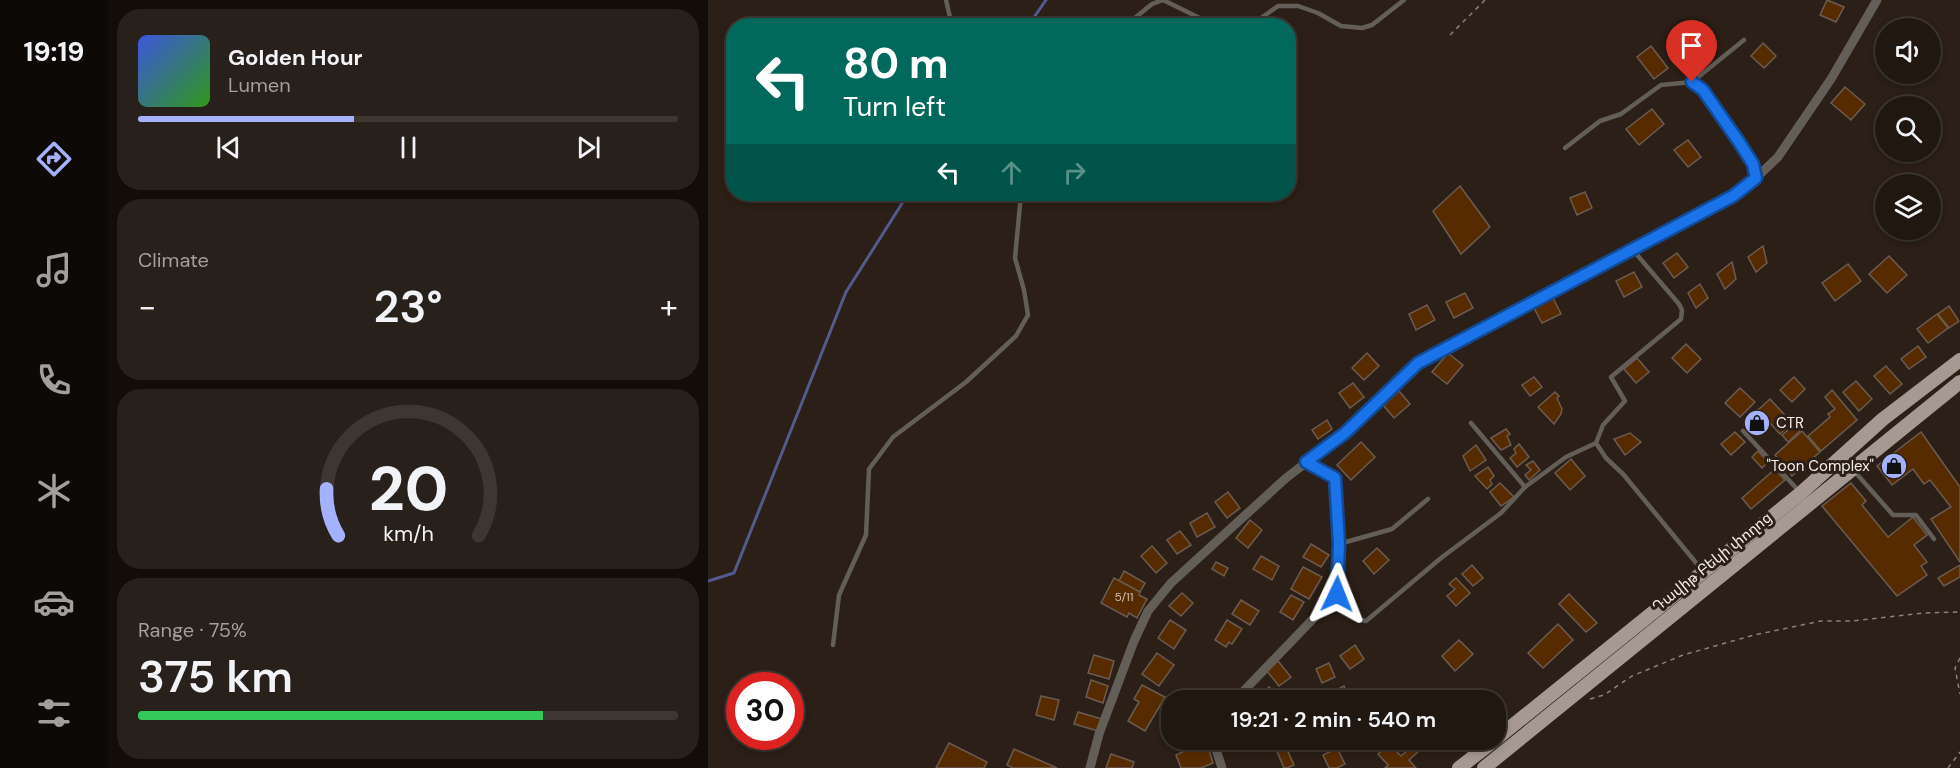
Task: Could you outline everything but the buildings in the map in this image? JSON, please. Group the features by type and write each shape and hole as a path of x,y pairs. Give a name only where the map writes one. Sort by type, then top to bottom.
{"main road":[{"name":"Դավիթ Բեկի փողոց","path":"1484,768 1631,640 1704,572 1805,489 1883,419 1960,360"},
{"name":"Դավիթ Բեկի փողոց","path":"1506,731 1631,640 1820,496 1960,382"},
{"path":"1883,419 1896,417 1900,422 1896,434"},
{"path":"1805,489 1813,497 1820,496"},
{"name":"Դավիթ Բեկի փողոց","path":"1459,768 1481,750"}],"street":[{"path":"1090,768 1099,734 1134,641 1148,611 1171,583 1286,478 1345,433 1418,363 1733,196 1756,178 1778,157 1831,80 1877,0"},
{"path":"1245,690 1337,594 1339,544 1335,478 1306,462"},
{"path":"1216,750 1222,768"}],"lane":[{"path":"946,0 950,18"},
{"path":"1135,18 1152,4 1163,0 1200,18"},
{"path":"1261,18 1278,6 1298,6 1318,13 1341,26 1362,28 1372,26 1404,0"},
{"path":"1565,148 1600,121 1621,114 1661,85 1692,82 1744,40"},
{"path":"1692,82 1703,90 1732,132 1753,164 1756,178"},
{"path":"833,645 839,596 866,535 869,469 893,437 966,382 1016,336 1028,315 1015,258 1020,201"},
{"path":"1337,594 1344,612 1356,620 1365,621 1501,513 1525,488 1566,457 1596,443 1603,425 1625,401 1611,377 1681,319 1682,310 1678,304 1632,249"},
{"path":"1471,423 1525,488"},
{"path":"1743,431 1805,489"},
{"path":"1596,443 1606,458 1623,474 1704,572"},
{"path":"1853,470 1893,515 1916,515 1934,539"},
{"path":"1339,544 1392,529 1428,498"}],"path":[{"path":"1450,35 1485,0"},
{"path":"1590,699 1604,695 1632,676 1683,655 1754,635 1821,621 1852,621 1923,613 1960,612"},
{"path":"1960,658 1955,668 1960,694"},
{"path":"1948,768 1960,752"}],"waterway":[{"path":"1034,18 1046,0"},
{"path":"708,581 734,573 846,292 904,201"}],"place":[{"name":"CTR","path":"1757,423"},
{"name":"\"Toon Complex\"","path":"1894,466"}],"route":[{"path":"1337,594 1339,544 1335,478 1306,462 1345,433 1418,363 1733,196 1756,178 1753,164 1739,142 1703,90 1692,82"}]}
